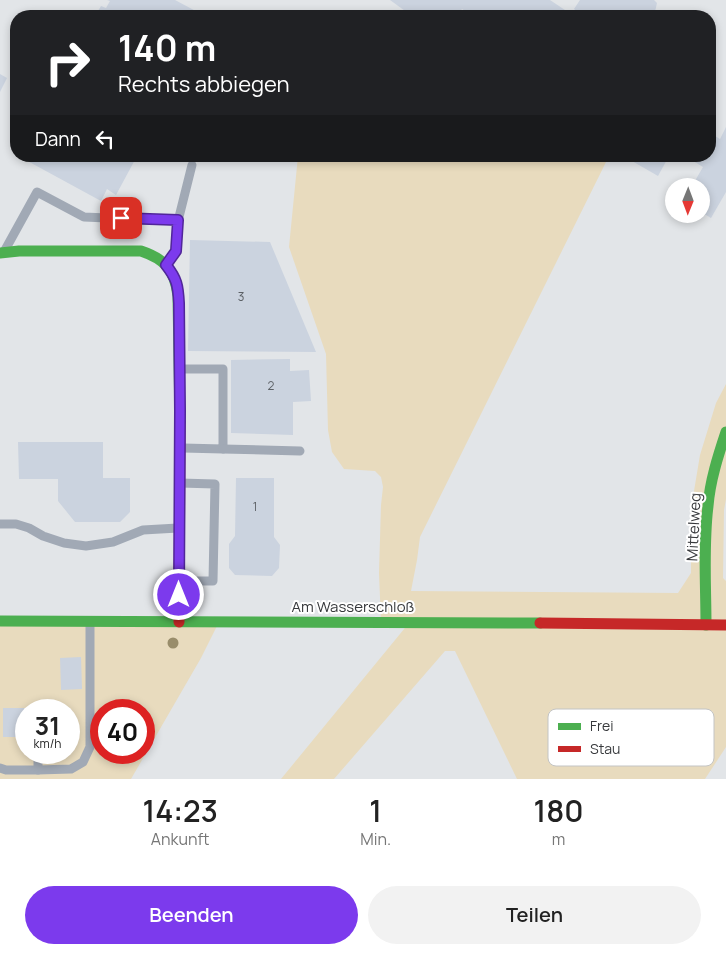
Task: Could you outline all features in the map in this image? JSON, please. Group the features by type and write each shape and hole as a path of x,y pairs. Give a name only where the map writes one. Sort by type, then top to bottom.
{"street":[{"path":"2,253 19,251 141,251 156,256 175,276 178,289 180,369 179,622"},
{"name":"Mittelweg","path":"706,625 708,506 716,464 726,432"},
{"name":"Am Wasserschloß","path":"0,621 726,625"}],"lane":[{"path":"166,265 176,251 178,220 192,164"},
{"path":"2,253 37,192 84,217 178,220"},
{"path":"180,369 223,369 223,449"},
{"path":"180,448 300,451"},
{"path":"179,482 215,484 214,581 179,581"},
{"path":"0,524 16,524 64,543 86,546 113,542 143,530 179,528"},
{"path":"0,768 6,770 71,769 83,762 90,747 90,621"},
{"path":"38,764 38,770"}],"shaded area":[{"path":"297,162 606,162 420,537 411,591 678,593 691,573 691,509 700,455 716,403 726,384 726,499 724,510 723,578 726,581 726,747 714,765 714,709 548,709 548,766 714,766 705,779 517,779 455,651 445,651 334,779 281,779 409,623 381,622 379,573 383,487 381,477 375,471 344,469 332,452 328,430 326,354 289,247"},
{"path":"0,621 219,622 201,658 155,738 155,699 90,699 90,764 140,764 131,779 0,779"}],"building":[{"path":"107,0 175,0 194,10 99,10 101,6 106,8 110,1"},
{"path":"390,0 550,0 565,10 462,9 404,10"},
{"path":"580,0 654,0 657,3 655,10 574,9"},
{"path":"0,74 7,78 0,92"},
{"path":"726,127 726,192 711,218 710,178 697,178 703,167 695,162 716,162 716,137 720,139"},
{"path":"29,162 134,162 116,195 107,189 101,201"},
{"path":"634,162 666,162 658,176"},
{"path":"190,240 270,242 316,352 188,351"},
{"path":"290,359 290,371 309,370 311,401 293,402 293,435 231,433 231,360"},
{"path":"18,442 103,442 103,478 130,478 130,512 120,522 75,522 58,501 58,479 19,479"},
{"path":"236,478 274,478 274,537 280,545 279,568 272,576 235,575 229,568 229,544 235,536"},
{"path":"81,657 82,689 61,690 60,658"},
{"path":"3,708 15,708 15,737 3,737"}],"traffic: fast":[{"path":"0,253 19,251 141,251 162,262 171,272 177,287 180,422"},
{"path":"706,625 706,521 712,478 726,432"},
{"path":"0,621 540,623"}],"traffic: jam":[{"path":"179,622 180,422"},
{"path":"540,623 726,625"}],"route":[{"path":"121,218 178,220 176,251 166,265 175,276 179,303 179,595"}]}
